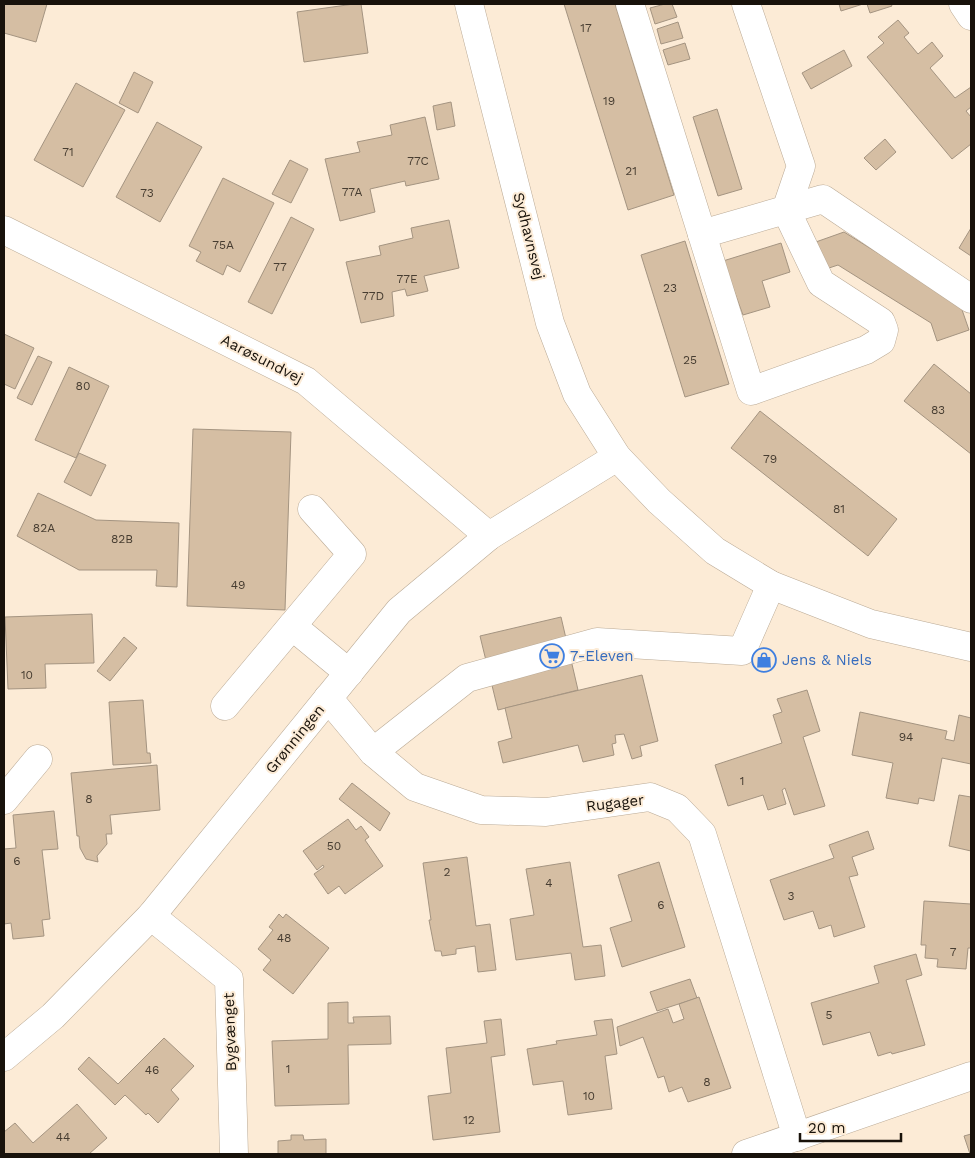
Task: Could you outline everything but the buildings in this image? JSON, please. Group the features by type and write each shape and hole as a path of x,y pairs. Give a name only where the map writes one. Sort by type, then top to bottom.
{"street":[{"name":"Sydhavnsvej","path":"469,4 550,323 577,394 617,457 659,501 715,551 771,585 871,624 971,647"},
{"path":"630,4 751,391 866,350 881,342 884,330 881,322 822,283 786,210 801,166 746,4"},
{"path":"964,4 971,16"},
{"path":"702,234 823,199 971,299"},
{"name":"Aarøsundvej","path":"4,230 306,381 488,536"},
{"name":"Grønningen","path":"4,1058 53,1016 151,916 399,612 488,536 617,457"},
{"path":"225,706 352,554 312,509"},
{"path":"373,752 467,678 597,642 742,651 771,585"},
{"path":"292,626 349,673"},
{"name":"Rugager","path":"328,698 373,752 415,787 481,810 546,812 650,798 677,808 702,834 797,1137"},
{"path":"4,800 38,759"},
{"name":"Bygvænget","path":"151,916 229,979 234,1154"},
{"path":"746,1154 971,1076"}],"place":[{"name":"7-Eleven","path":"552,656"},
{"name":"Jens & Niels","path":"764,660"}]}
